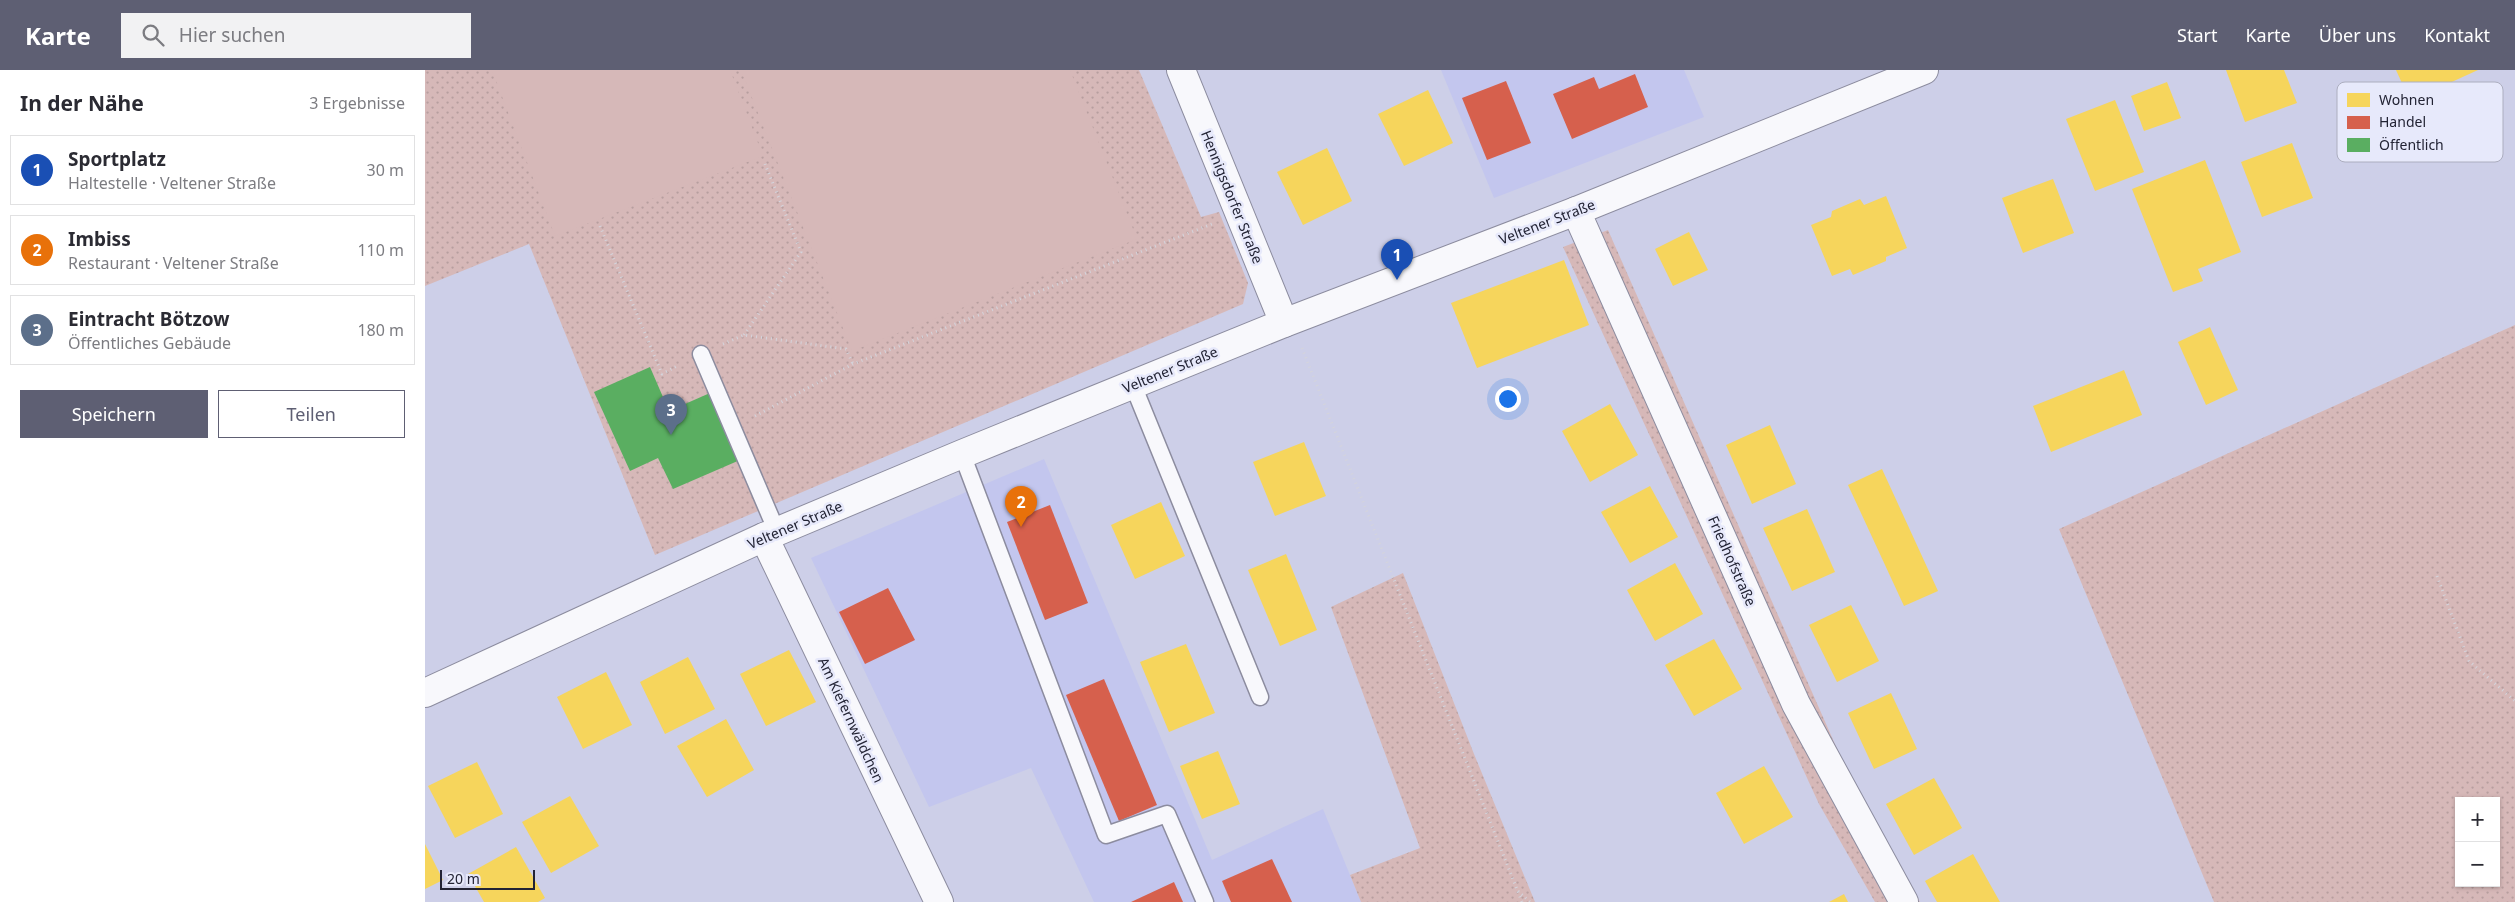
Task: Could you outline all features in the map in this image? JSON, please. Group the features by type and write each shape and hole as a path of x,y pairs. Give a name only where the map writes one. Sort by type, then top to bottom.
{"main road":[{"name":"Hennigsdorfer Straße","path":"1181,70 1239,214 1288,322"},
{"name":"Veltener Straße","path":"425,693 770,535 962,454 1288,322 1576,211 1924,70"},
{"name":"Friedhofstraße","path":"1576,211 1796,704 1904,902"},
{"name":"Am Kiefernwäldchen","path":"770,535 939,902"}],"lane":[{"path":"701,354 732,428 770,535"},
{"path":"1133,384 1260,697"},
{"path":"962,454 1106,835 1167,814 1205,902"}],"path":[{"path":"744,335 801,252 765,164"},
{"path":"732,428 853,364 1239,214"},
{"path":"601,226 662,374 744,335 846,349 853,364"},
{"path":"1288,322 1522,902"},
{"path":"2437,576 2469,661 2515,701"},
{"path":"1517,891 1531,902"}],"shaded area":[{"path":"425,70 1139,70 1201,217 1219,212 1248,283 1243,304 655,555 529,244 425,286"},
{"path":"492,70 730,70 763,156 555,236"},
{"path":"741,70 1070,70 1137,239 852,351"},
{"path":"1441,70 1684,70 1704,117 1494,198"},
{"path":"1608,230 1853,785 1920,902 1875,902 1819,804 1563,247"},
{"path":"2515,325 2515,902 2214,902 2059,529"},
{"path":"1044,459 1212,860 1323,809 1361,902 1094,902 1031,768 929,807 811,558"},
{"path":"1403,573 1474,754 1535,902 1361,902 1350,875 1420,848 1331,607"}],"building: Wohnen":[{"path":"2226,70 2284,70 2297,103 2245,122"},
{"path":"2396,70 2478,70 2452,82 2401,82"},
{"path":"2167,82 2181,118 2144,131 2131,96"},
{"path":"1428,90 1453,143 1404,166 1378,114"},
{"path":"2115,100 2144,172 2095,191 2066,119"},
{"path":"2292,143 2313,198 2262,217 2241,162"},
{"path":"1327,148 1352,201 1303,225 1277,172"},
{"path":"2205,160 2241,252 2198,269 2203,281 2173,292 2132,189"},
{"path":"2053,179 2074,233 2023,253 2002,198"},
{"path":"1886,196 1907,248 1886,257 1886,261 1853,275 1850,269 1832,276 1811,225 1831,217 1832,211 1860,199 1864,205"},
{"path":"1689,232 1708,270 1673,286 1655,249"},
{"path":"1564,260 1589,325 1477,368 1451,303"},
{"path":"2210,327 2238,390 2206,405 2178,342"},
{"path":"2124,370 2142,415 2051,452 2033,406"},
{"path":"1610,404 1638,455 1590,482 1562,431"},
{"path":"1770,425 1796,484 1752,504 1726,445"},
{"path":"1304,442 1326,496 1275,516 1253,462"},
{"path":"1882,469 1938,591 1904,606 1848,485"},
{"path":"1650,486 1678,537 1630,563 1601,512"},
{"path":"1161,502 1185,556 1135,579 1111,525"},
{"path":"1807,509 1835,572 1792,591 1763,528"},
{"path":"1286,554 1317,630 1280,646 1248,570"},
{"path":"1675,563 1703,614 1655,641 1627,590"},
{"path":"1851,605 1879,661 1837,682 1809,625"},
{"path":"1714,639 1742,689 1694,716 1665,665"},
{"path":"1186,644 1215,713 1169,732 1140,662"},
{"path":"789,650 816,702 766,726 740,674"},
{"path":"688,657 715,709 665,734 640,682"},
{"path":"606,672 632,725 583,749 557,697"},
{"path":"1891,693 1917,749 1874,769 1848,713"},
{"path":"726,719 754,770 707,797 677,746"},
{"path":"1218,751 1240,804 1202,819 1180,766"},
{"path":"477,762 503,814 455,838 428,786"},
{"path":"1764,766 1793,817 1744,844 1716,793"},
{"path":"1934,778 1962,828 1914,855 1886,804"},
{"path":"570,796 599,846 551,873 522,822"},
{"path":"425,844 443,880 425,889"},
{"path":"516,847 545,898 538,902 484,902 468,874"},
{"path":"1973,854 2000,902 1937,902 1925,881"},
{"path":"1844,894 1848,902 1829,902"}],"building: Handel":[{"path":"1635,74 1648,107 1572,139 1553,94 1594,77 1599,89"},
{"path":"1506,81 1531,143 1487,160 1462,98"},
{"path":"1050,505 1088,603 1045,620 1007,522"},
{"path":"888,588 915,640 865,664 839,612"},
{"path":"1104,679 1157,805 1119,821 1066,695"},
{"path":"1272,859 1292,902 1231,902 1222,881"},
{"path":"1174,882 1183,902 1131,902"}],"building: Öffentlich":[{"path":"650,367 669,411 710,393 740,460 673,489 658,458 630,471 594,392"}],"place":[{"name":"Sportplatz","path":"1397,280"},
{"name":"Eintracht Bötzow","path":"671,435"},
{"name":"Imbiss","path":"1021,527"}]}
